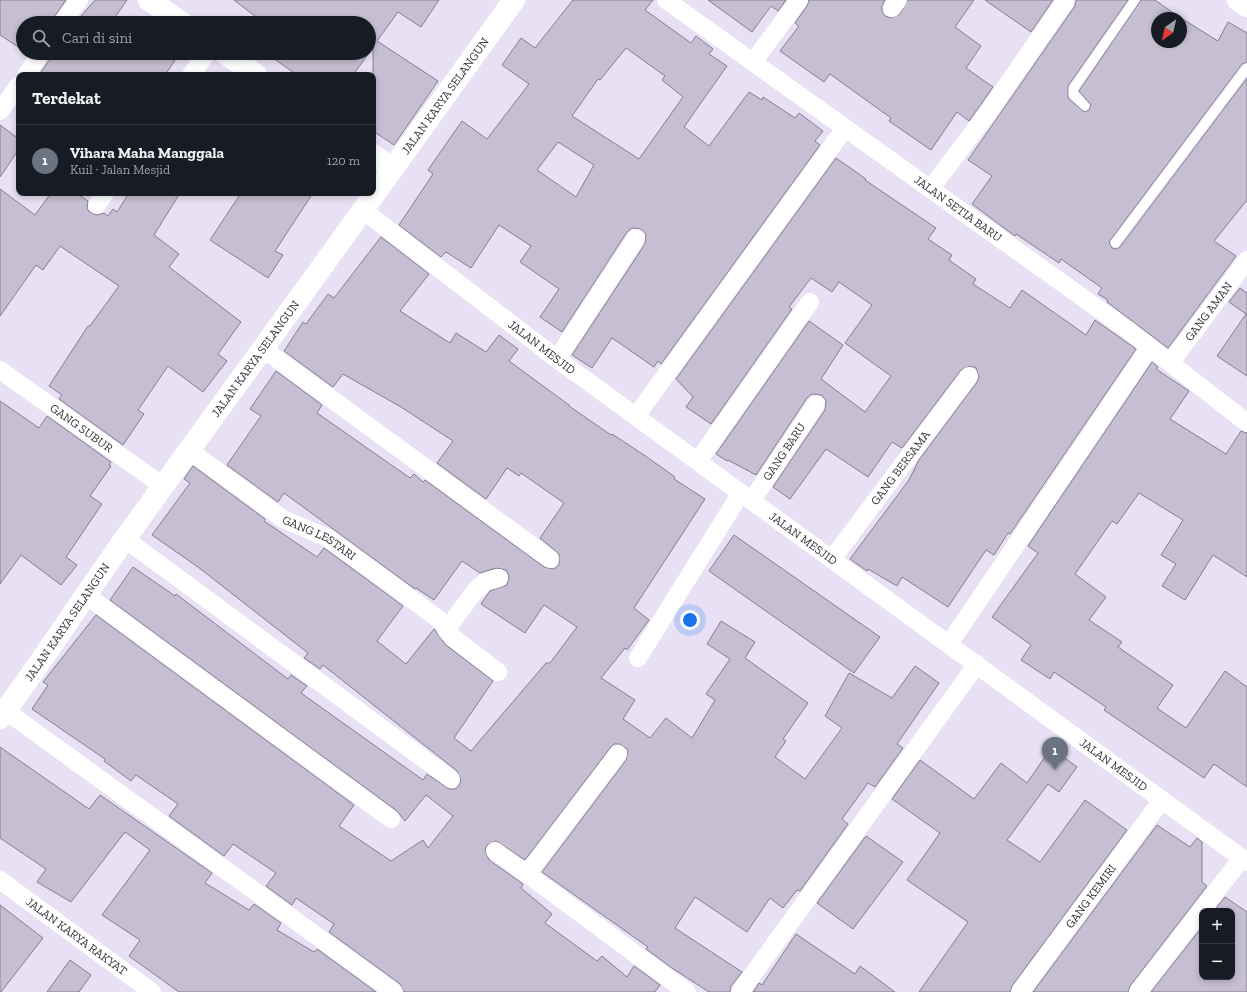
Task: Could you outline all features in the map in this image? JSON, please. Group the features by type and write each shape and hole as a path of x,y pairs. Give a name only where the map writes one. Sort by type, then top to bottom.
{"street":[{"path":"67,16 79,0"},
{"path":"149,0 172,16"},
{"name":"JALAN KARYA SELANGUN","path":"376,194 514,0"},
{"name":"JALAN SETIA BARU","path":"666,0 931,188 1171,362 1247,423"},
{"path":"753,62 799,0"},
{"path":"931,188 988,114 1066,0"},
{"path":"1238,0 1247,6"},
{"path":"28,72 36,60"},
{"path":"193,72 202,60"},
{"path":"234,60 252,72"},
{"path":"0,111 16,89"},
{"path":"636,416 845,128"},
{"path":"376,157 393,169"},
{"name":"JALAN KARYA SELANGUN","path":"3,715 125,539 190,451 262,348 374,196"},
{"name":"JALAN MESJID","path":"364,211 557,359 747,496 1244,860"},
{"path":"557,359 636,238"},
{"name":"GANG AMAN","path":"1171,362 1247,260"},
{"path":"698,462 810,302"},
{"path":"949,644 1150,347"},
{"path":"262,348 550,559"},
{"name":"GANG SUBUR","path":"0,370 164,486"},
{"name":"GANG BERSAMA","path":"832,559 969,376"},
{"name":"GANG BARU","path":"638,658 747,496 816,404"},
{"name":"GANG LESTARI","path":"190,451 283,519 328,538 448,626"},
{"path":"125,539 451,779"},
{"path":"498,672 447,633 446,630 475,591 485,582 499,578"},
{"path":"86,595 391,819"},
{"path":"740,992 977,664"},
{"path":"3,715 394,992"},
{"path":"527,874 618,754"},
{"name":"GANG KEMIRI","path":"1020,992 1162,800"},
{"path":"495,851 687,992"},
{"path":"1138,992 1244,860"},
{"name":"JALAN KARYA RAKYAT","path":"0,880 152,992"}],"lane":[{"path":"1085,106 1073,94 1072,89 1135,0"},
{"path":"1115,243 1247,68"}],"building":[{"path":"0,0 66,0 55,16 16,16 16,45 0,35"},
{"path":"95,0 127,0 116,16 81,16"},
{"path":"234,0 439,0 421,27 398,12 377,41 438,81 394,145 376,133 376,72 373,72 373,60 376,60 376,16 255,16"},
{"path":"573,0 653,0 645,10 691,43 696,36 713,49 709,54 727,66 684,127 709,146 749,92 762,100 763,97 795,118 799,113 823,131 815,141 820,145 661,364 658,361 654,367 612,338 592,368 572,355 645,244 646,234 641,229 632,228 627,232 562,332 540,317 559,289 520,262 531,246 499,225 471,268 446,252 441,257 399,225 433,174 428,170 462,121 487,139 529,84 502,65 521,38 535,48","holes":["626,48 665,76 662,80 683,97 639,159 572,116 598,79 600,80","558,142 594,165 576,197 537,170"]},
{"path":"708,0 786,0 778,11 771,6 752,32"},
{"path":"809,0 885,0 882,6 882,12 885,16 891,18 900,14 908,0 974,0 955,27 981,46 966,68 993,87 969,121 957,112 931,150 889,121 891,118 830,74 824,82 780,51 799,26 795,23 807,6"},
{"path":"985,0 1053,0 1031,32"},
{"path":"1076,0 1128,0 1068,86 1068,98 1084,112 1089,110 1091,105 1079,91 1141,0 1155,0 1172,12 1151,12 1151,48 1187,48 1187,22 1218,41 1228,22 1247,33 1247,62 1242,64 1109,242 1112,248 1117,249 1120,247 1247,78 1247,200 1214,241 1236,256 1168,348 1107,302 1108,300 1098,294 1102,288 1061,259 1059,263 1016,234 1015,236 972,204 992,176 968,160 1075,6"},
{"path":"49,60 175,60 167,72 41,72"},
{"path":"276,60 364,60 355,72 293,72"},
{"path":"0,125 16,137 16,153 0,177"},
{"path":"836,158 866,179 865,180 936,228 928,239 952,255 949,260 976,279 973,284 1010,308 1022,290 1086,335 1095,320 1136,349 1010,534 1008,533 994,555 986,550 948,607 902,577 897,586 868,569 867,571 850,559 909,480 919,460 977,382 979,377 976,368 970,366 961,370 902,448 892,442 868,477 826,449 790,499 773,487 825,410 826,400 821,395 812,394 807,398 756,475 716,454 809,321 843,345 821,379 865,412 891,376 845,343 872,305 839,282 832,292 811,278 789,307 792,309 711,424 686,407 693,397 676,379"},
{"path":"0,189 35,215 49,196 80,196 88,201 87,209 91,213 97,215 104,213 108,216 113,209 117,212 127,196 178,196 154,235 179,254 169,267 241,322 218,354 227,361 203,392 168,366 138,410 144,414 123,445 59,399 62,395 49,386 88,326 90,326 119,286 60,246 43,270 36,265 0,316"},
{"path":"239,196 311,196 275,251 283,255 268,278 210,240"},
{"path":"381,237 429,274 400,311 450,343 456,333 486,352 499,335 518,349 509,361 569,406 611,435 612,434 644,455 675,477 674,479 705,499 634,608 649,620 627,650 625,648 601,678 635,700 623,719 650,738 666,718 692,738 715,700 706,694 730,659 707,644 721,621 755,642 745,658 808,703 783,739 786,741 775,757 805,779 842,728 825,716 849,673 892,698 915,666 939,683 897,744 903,748 875,787 868,783 842,819 848,824 800,891 797,890 783,908 770,898 747,932 695,897 675,928 742,972 731,986 730,992 709,992 672,968 646,949 648,947 542,872 626,760 628,750 620,744 614,744 610,748 525,860 496,841 487,845 485,850 489,860 523,884 521,888 552,914 545,923 597,961 602,956 627,977 634,966 660,985 655,992 404,992 400,984 329,932 334,924 296,898 292,905 266,886 276,873 233,844 224,856 169,816 178,804 136,775 131,781 104,761 105,759 32,709 48,685 43,682 96,615 354,805 339,826 391,861 423,840 428,848 453,816 426,795 405,821 397,811 110,600 133,567 175,596 176,594 288,679 291,675 307,686 301,693 423,780 427,774 449,789 455,789 459,786 461,780 457,771 323,665 320,669 304,658 308,653 198,567 152,535 190,483 184,479 193,466 265,519 264,521 317,557 324,548 403,606 377,641 406,664 434,629 446,645 493,681 454,738 471,751 546,663 550,663 577,627 544,605 525,633 481,604 490,591 507,585 509,576 506,570 496,568 480,573 462,561 434,600 416,588 415,589 284,493 278,502 227,465 261,416 250,409 276,371 322,405 317,413 410,478 414,474 423,482 425,480 544,567 554,569 559,565 559,554 540,538 564,503 521,473 519,476 507,468 486,499 437,463 453,441 401,407 343,374 333,387 284,351 303,322 306,324 328,294 334,298"},
{"path":"1240,288 1247,293 1247,376 1217,356 1246,314 1229,302"},
{"path":"1152,362 1158,367 1156,369 1189,391 1170,419 1226,454 1241,431 1247,433 1247,577 1213,555 1185,600 1162,586 1176,564 1161,555 1183,520 1139,493 1117,524 1112,521 1075,574 1106,597 1089,620 1122,642 1118,647 1173,685 1157,708 1186,728 1225,671 1247,687 1247,787 1214,764 1204,778 1104,710 1106,707 1054,672 1050,679 1021,660 1031,645 992,617 1038,553 1028,546"},
{"path":"0,401 39,428 47,416 111,462 109,465 111,466 90,496 102,504 66,557 77,565 61,585 21,555 0,584"},
{"path":"734,535 880,637 854,673 709,571"},
{"path":"0,747 89,809 100,795 212,873 205,883 249,910 254,904 281,923 277,930 314,952 317,949 376,992 179,992 129,956 140,940 102,915 150,850 125,832 71,902 37,882 46,869 0,838"},
{"path":"1051,748 1077,767 1059,792 1048,784 1007,840 1040,862 1085,800 1127,830 1012,986 1010,992 919,992 968,922 907,880 940,833 892,799 920,760 974,799 1001,763 1027,783"},
{"path":"1157,825 1190,847 1197,838 1202,842 1202,882 1207,886 1130,986 1128,992 1033,992"},
{"path":"866,836 903,862 853,929 817,903"},
{"path":"1225,897 1247,912 1247,992 1151,992 1199,931 1199,980 1235,980 1235,908 1216,908"},
{"path":"0,905 43,938 1,992 0,992"},
{"path":"796,934 855,974 860,966 895,992 753,992 759,983 762,985"},
{"path":"70,960 91,975 79,992 47,992"}],"place":[{"name":"Vihara Maha Manggala","path":"1055,770"}]}
